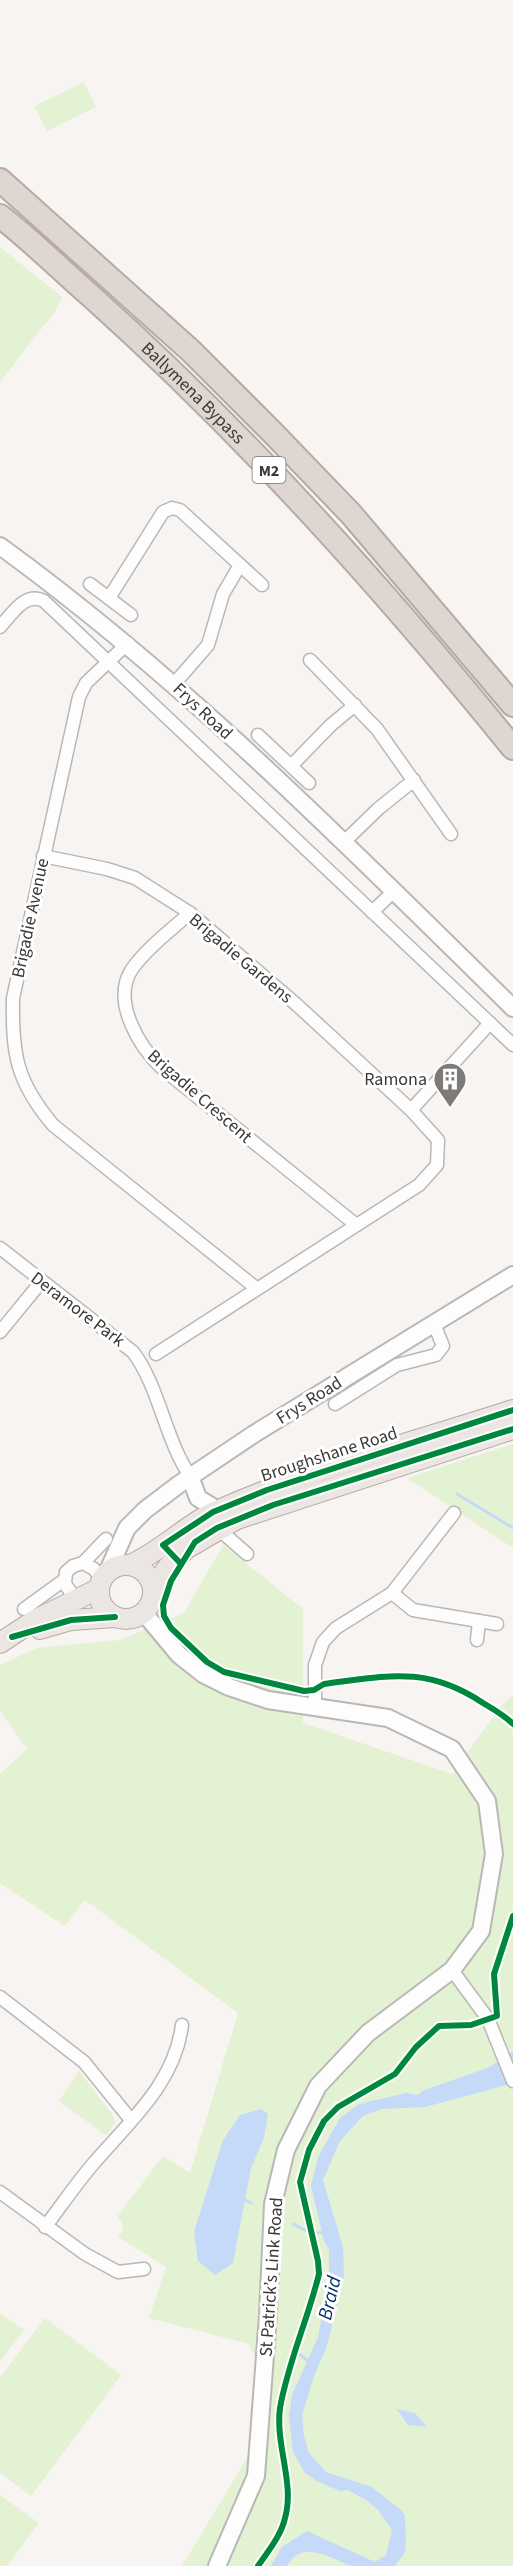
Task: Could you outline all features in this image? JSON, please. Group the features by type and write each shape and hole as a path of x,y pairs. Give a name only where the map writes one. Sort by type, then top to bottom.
{"highway":[{"name":"Ballymena Bypass","path":"0,180 183,343 272,432 351,514 512,703"},
{"name":"Ballymena Bypass","path":"0,216 138,339 238,436 350,555 513,748"}],"main road":[{"name":"Broughshane Road","path":"6,1640 35,1620 77,1601 112,1574 278,1486 513,1410"},
{"name":"Broughshane Road","path":"153,1588 175,1559 214,1518 273,1505 513,1429"},
{"path":"6,1640 71,1620 115,1617 130,1619 144,1613 152,1602 153,1588 145,1573 112,1574 102,1606 115,1617"}],"street":[{"path":"109,598 133,556 163,511 168,508 180,510 262,585"},
{"name":"Frys Road","path":"0,546 128,643 174,684 343,843 513,1008"},
{"path":"174,684 208,645 223,592 240,565"},
{"path":"90,584 131,615"},
{"name":"Frys Road","path":"0,627 26,600 36,598 44,602 513,1045"},
{"name":"Brigadie Avenue","path":"128,643 81,692 13,998 12,1032 19,1072 34,1102 53,1125 256,1288"},
{"path":"310,660 377,729 451,834"},
{"path":"291,766 331,725 355,705"},
{"path":"258,735 309,783"},
{"path":"343,843 378,809 414,780"},
{"name":"Brigadie Gardens","path":"43,856 107,869 135,878 190,913 297,1005 411,1110 438,1140 439,1158 436,1168 415,1187 156,1354"},
{"path":"372,912 393,892"},
{"name":"Brigadie Crescent","path":"190,913 141,958 130,974 126,986 127,1005 136,1035 145,1050 163,1069 355,1224"},
{"path":"411,1110 490,1023"},
{"name":"Deramore Park","path":"0,1248 134,1352 178,1458 190,1476"},
{"name":"Frys Road","path":"112,1574 113,1540 133,1520 190,1476 513,1275"},
{"path":"0,1332 41,1282"},
{"path":"335,1404 397,1365 436,1355 443,1346 434,1324"},
{"path":"190,1476 198,1498 247,1554"},
{"path":"315,1707 315,1665 323,1642 336,1628 392,1593 454,1513"},
{"path":"77,1601 67,1589 64,1580 66,1572 83,1563 113,1540"},
{"path":"83,1563 112,1574"},
{"path":"24,1609 64,1580"},
{"path":"392,1593 413,1610 497,1624"},
{"name":"St Patrick’s Link Road","path":"144,1613 179,1655 203,1674 254,1696 388,1718 452,1749 487,1801 494,1854 481,1931 452,1970 368,2033 318,2086 286,2150 273,2204 268,2315 256,2476 217,2566"},
{"path":"477,1640 479,1621"},
{"path":"452,1970 488,2019 513,2081"},
{"path":"0,1997 84,2062 131,2120"},
{"path":"45,2227 160,2085 180,2042 182,2025"},
{"path":"0,2192 45,2227 85,2254 118,2272 144,2269"}],"green space":[{"path":"84,82 96,107 47,131 34,106"},
{"path":"0,247 62,297 56,310 0,382"},
{"path":"513,1444 513,1548 407,1478"},
{"path":"223,1545 303,1609 303,1723 452,1774 502,1705 513,1695 513,2566 182,2566 247,2458 260,2415 266,2379 249,2344 149,2318 166,2267 118,2237 123,2230 121,2221 117,2217 163,2156 190,2173 238,2013 85,1900 65,1926 0,1883 0,1774 27,1749 0,1711 0,1665 37,1648 120,1640 184,1613"},
{"path":"79,2071 113,2116 115,2122 107,2136 59,2101"},
{"path":"0,2313 24,2330 0,2362"},
{"path":"45,2318 121,2375 31,2496 0,2473 0,2378"},
{"path":"0,2495 39,2523 7,2566 0,2566"}],"water":[{"name":"Braid","path":"513,2051 513,2081 510,2084 425,2107 381,2109 363,2116 340,2141 323,2180 343,2247 344,2276 327,2346 314,2376 302,2415 304,2436 309,2453 326,2472 372,2487 401,2510 405,2516 405,2552 395,2566 353,2566 309,2552 294,2557 287,2566 271,2566 282,2547 307,2531 375,2562 386,2555 392,2530 378,2510 366,2500 348,2490 340,2491 317,2481 305,2473 293,2452 289,2416 292,2395 318,2337 329,2278 329,2250 324,2241 311,2186 318,2157 340,2118 359,2104 406,2093 418,2095 422,2091 490,2067"},
{"path":"261,2109 268,2114 264,2138 251,2168 233,2263 215,2275 198,2261 194,2232 223,2140 240,2115"},
{"path":"397,2409 415,2413 427,2427 408,2425"}],"waterway":[{"path":"457,1494 513,1528"},
{"path":"245,2200 251,2203"},
{"path":"293,2224 305,2230"},
{"path":"316,2233 326,2232"},
{"path":"298,2353 311,2363"}],"cycle path":[{"path":"181,1564 163,1545 213,1512 267,1490 513,1410"},
{"path":"513,1429 273,1505 217,1528 195,1542 171,1581 163,1605 164,1616 171,1628 207,1662 224,1672 304,1691 314,1690 324,1684 367,1678 387,1676 424,1678 462,1691 498,1712 513,1724"},
{"path":"12,1637 71,1620 115,1617"},
{"path":"258,2566 277,2537 285,2518 288,2491 280,2436 280,2408 288,2374 319,2274 300,2182 309,2150 324,2121 338,2107 395,2074 416,2047 439,2026 471,2025 497,2016 494,1974 513,1916"}],"place":[{"name":"Ramona","path":"450,1108"}]}
